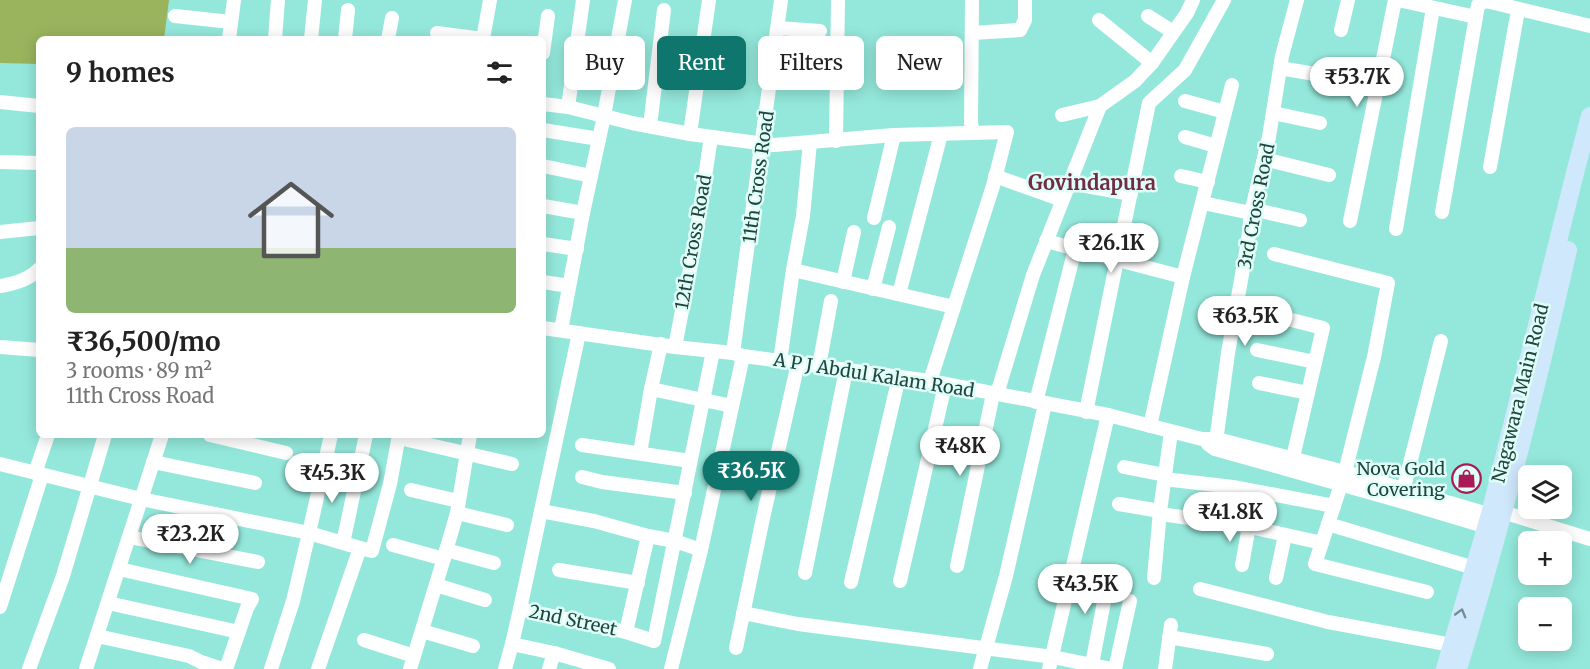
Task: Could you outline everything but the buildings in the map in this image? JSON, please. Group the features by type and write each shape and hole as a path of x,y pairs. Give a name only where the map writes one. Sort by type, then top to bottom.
{"main road":[{"name":"Nagawara Main Road","path":"1496,521 1590,116"},
{"name":"Nagawara Main Road","path":"1445,669 1474,568 1496,521 1546,344 1590,157"},
{"path":"1458,669 1496,521"}],"street":[{"path":"229,36 234,0"},
{"path":"274,36 278,0"},
{"path":"311,36 315,0"},
{"path":"484,36 490,0"},
{"path":"568,106 582,0"},
{"path":"561,330 625,0"},
{"path":"690,134 709,0"},
{"name":"11th Cross Road","path":"777,36 781,0"},
{"path":"836,141 838,0"},
{"path":"972,0 972,132"},
{"path":"972,33 1020,30 1025,20 1025,0"},
{"path":"1062,115 1100,106 1135,81 1152,63 1191,4 1177,0"},
{"path":"1086,412 1149,103 1185,70 1224,0"},
{"name":"3rd Cross Road","path":"1216,444 1251,211 1264,159 1280,68 1297,0"},
{"path":"1341,30 1348,0"},
{"path":"1350,221 1396,0 1476,17"},
{"path":"1442,212 1478,5 1486,1 1590,26"},
{"path":"1396,229 1433,8"},
{"path":"345,36 348,10"},
{"path":"650,126 664,10"},
{"path":"1490,168 1518,10"},
{"path":"175,16 231,22"},
{"path":"545,36 548,16"},
{"path":"1148,16 1173,32"},
{"path":"389,36 392,18"},
{"path":"1099,20 1152,63"},
{"path":"778,28 820,32"},
{"path":"437,33 460,36"},
{"path":"1280,68 1378,85"},
{"path":"1150,426 1183,277 1232,85"},
{"name":"11th Cross Road","path":"671,669 701,550 732,406 769,90"},
{"path":"0,102 36,106"},
{"path":"1185,102 1225,112"},
{"path":"546,104 568,106 690,134 774,145 894,135 1007,132 930,381"},
{"path":"957,566 995,394 1033,275 1100,106"},
{"path":"1273,113 1320,123"},
{"path":"546,130 599,139"},
{"path":"898,294 941,134"},
{"path":"874,218 894,135"},
{"name":"12th Cross Road","path":"640,453 651,389 668,345 695,243 711,136"},
{"path":"1185,137 1216,146"},
{"path":"780,361 802,216 810,142"},
{"path":"1264,159 1329,175"},
{"path":"0,162 36,163"},
{"path":"546,167 591,176"},
{"path":"995,176 1062,200"},
{"path":"1181,176 1208,182"},
{"path":"1069,183 1131,194"},
{"path":"1203,203 1300,220"},
{"path":"546,207 583,213"},
{"path":"873,289 889,227"},
{"path":"0,232 36,228"},
{"path":"843,282 854,232"},
{"path":"1046,241 1183,277"},
{"path":"546,244 577,249"},
{"path":"980,669 1006,576 1041,403 1076,249"},
{"path":"1274,254 1388,284 1374,357 1343,478 1315,564 1427,592"},
{"path":"794,270 954,307"},
{"path":"0,286 8,285 36,273"},
{"path":"546,282 569,286"},
{"path":"819,366 831,302"},
{"path":"1276,316 1323,328 1292,464"},
{"name":"A P J Abdul Kalam Road","path":"546,328 930,381 1108,415 1496,521 1590,539"},
{"path":"505,669 579,333"},
{"path":"1402,496 1441,341"},
{"path":"0,347 36,350"},
{"path":"1257,350 1315,362"},
{"path":"648,536 626,632 654,641 713,351"},
{"path":"736,648 798,363"},
{"path":"805,573 846,370"},
{"path":"851,582 899,377"},
{"path":"1259,383 1308,393"},
{"path":"900,581 945,384"},
{"path":"651,389 732,406"},
{"path":"1051,663 1108,415"},
{"path":"1154,578 1171,432"},
{"path":"0,607 47,438"},
{"path":"29,669 63,576 104,438"},
{"path":"86,669 161,438"},
{"path":"223,438 286,453"},
{"path":"271,669 293,601 330,438"},
{"path":"342,543 365,438"},
{"path":"0,464 141,498 309,533 372,551 404,438"},
{"path":"408,438 512,464"},
{"path":"364,640 411,666 445,554 457,507 470,438"},
{"path":"582,445 690,461"},
{"path":"326,458 360,465"},
{"path":"153,462 255,483"},
{"path":"1124,467 1165,477 1334,506"},
{"path":"582,477 602,482 685,493"},
{"path":"411,490 507,525"},
{"path":"1119,504 1249,526 1322,543"},
{"path":"541,511 594,521 675,541 701,550"},
{"path":"1328,524 1474,568"},
{"path":"1242,565 1249,526"},
{"path":"1276,578 1285,535"},
{"path":"129,537 258,562"},
{"path":"393,545 494,563"},
{"path":"318,669 360,548"},
{"path":"97,636 189,656 224,669 252,599 119,568"},
{"path":"560,570 638,583"},
{"path":"1091,667 1110,572"},
{"path":"436,585 485,600"},
{"path":"1200,589 1328,622 1452,645"},
{"path":"744,613 798,624 985,649 1051,663 1113,669 1130,601"},
{"path":"108,603 239,632"},
{"name":"2nd Street","path":"520,609 626,632"},
{"path":"422,631 473,646"},
{"path":"1165,669 1170,631 1267,654"},
{"path":"512,644 555,653 605,668"},
{"path":"549,669 555,653"}],"green space":[{"path":"0,0 169,0 164,36 36,36 36,64 0,63"}],"place":[{"name":"Nova Gold Covering","path":"1466,478"}],"district":[{"name":"Govindapura","path":"1092,182"}]}
